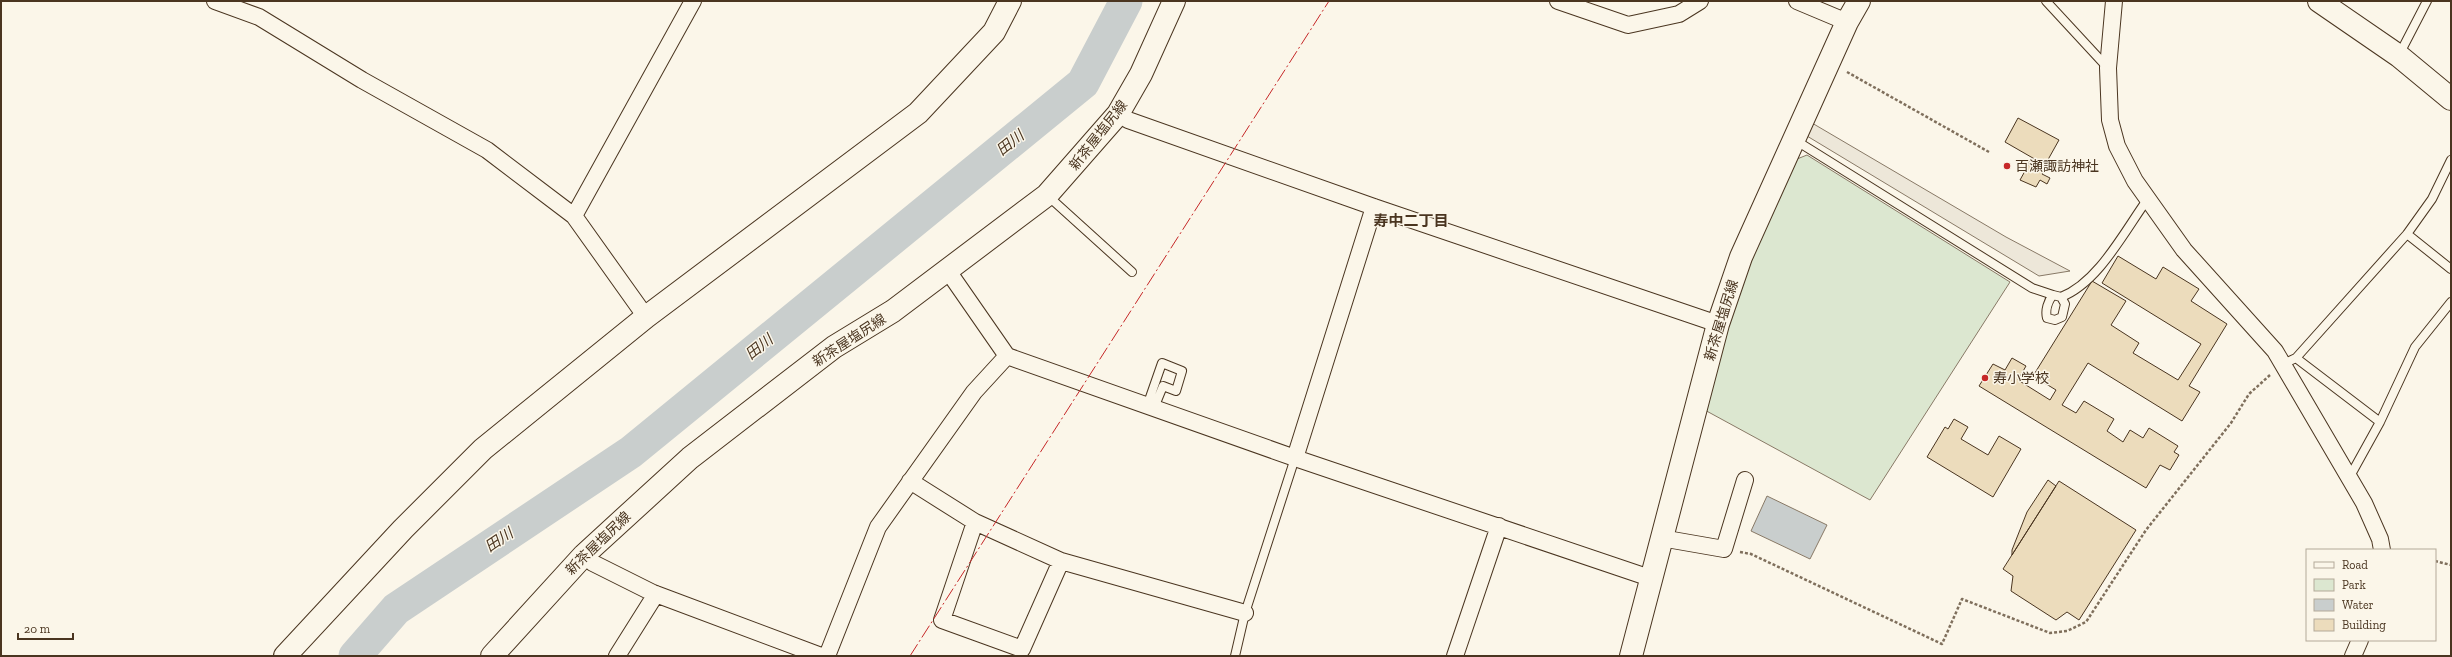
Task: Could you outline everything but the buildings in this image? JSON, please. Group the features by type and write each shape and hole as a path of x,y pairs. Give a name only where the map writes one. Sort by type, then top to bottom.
{"main road":[{"path":"285,656 403,529 483,449 646,317 918,113 994,32 1010,1"},
{"name":"新茶屋塩尻線","path":"492,656 584,555 696,453 834,347 893,311 1047,195 1118,114 1141,74 1174,1"},
{"name":"新茶屋塩尻線","path":"1631,656 1650,578 1718,324 1741,256 1795,140 1847,22 1859,1"},
{"path":"2320,1 2399,56 2451,99"}],"street":[{"path":"215,1 259,17 362,80 487,150 574,216 646,317"},
{"path":"574,216 693,1"},
{"path":"1558,1 1628,25 1679,14 1700,1"},
{"path":"1797,1 1847,22"},
{"path":"2114,1 2108,68 2110,120 2117,146 2147,200 2184,250 2276,351 2289,361 2349,478 2364,503 2380,539 2382,549"},
{"path":"1128,120 1374,207 1718,324"},
{"path":"1295,458 1374,207"},
{"path":"948,270 1007,356 1295,458 1650,578"},
{"path":"827,656 878,527 974,392 1007,356"},
{"path":"1661,538 1724,549 1745,480"},
{"path":"910,481 975,522 1061,561 1245,613"},
{"path":"975,522 942,620 1024,653 1061,561"},
{"path":"1455,656 1499,526"},
{"path":"584,555 593,563 656,594 821,656"},
{"path":"617,656 656,594"},
{"path":"2353,656 2360,641"}],"lane":[{"path":"2046,1 2108,68"},
{"path":"2399,56 2427,1"},
{"path":"1795,140 2032,288 2057,296 2072,292 2091,278 2147,200"},
{"path":"2380,422 2289,361 2407,234 2432,199 2451,160"},
{"path":"1047,195 1132,272"},
{"path":"2407,234 2451,268"},
{"path":"2349,478 2380,422 2415,347 2451,302"},
{"path":"1162,363 1182,371 1176,391 1163,386 1150,407 1162,363"},
{"path":"1235,656 1245,613 1295,458"}],"path":[{"path":"1829,62 1989,152"},
{"path":"1724,549 1751,554 1942,644 1962,599 2050,633 2067,631 2086,622 2146,530 2231,423 2249,394 2289,361"},
{"path":"2436,561 2451,565"}],"green space":[{"path":"1807,155 2010,282 1870,500 1701,408 1741,281 1797,159"}],"shaded area":[{"path":"1812,123 2006,237 2070,271 2039,276 1807,136"}],"water":[{"path":"1767,496 1827,525 1810,559 1751,531"}],"waterway":[{"name":"田川","path":"355,656 396,609 631,452 1083,83 1126,1"}],"power":[{"path":"910,656 1329,1"}],"place":[{"name":"百瀬諏訪神社","path":"2007,166"},
{"name":"寿小学校","path":"1985,378"}],"district":[{"name":"寿中二丁目","path":"1411,221"}]}
